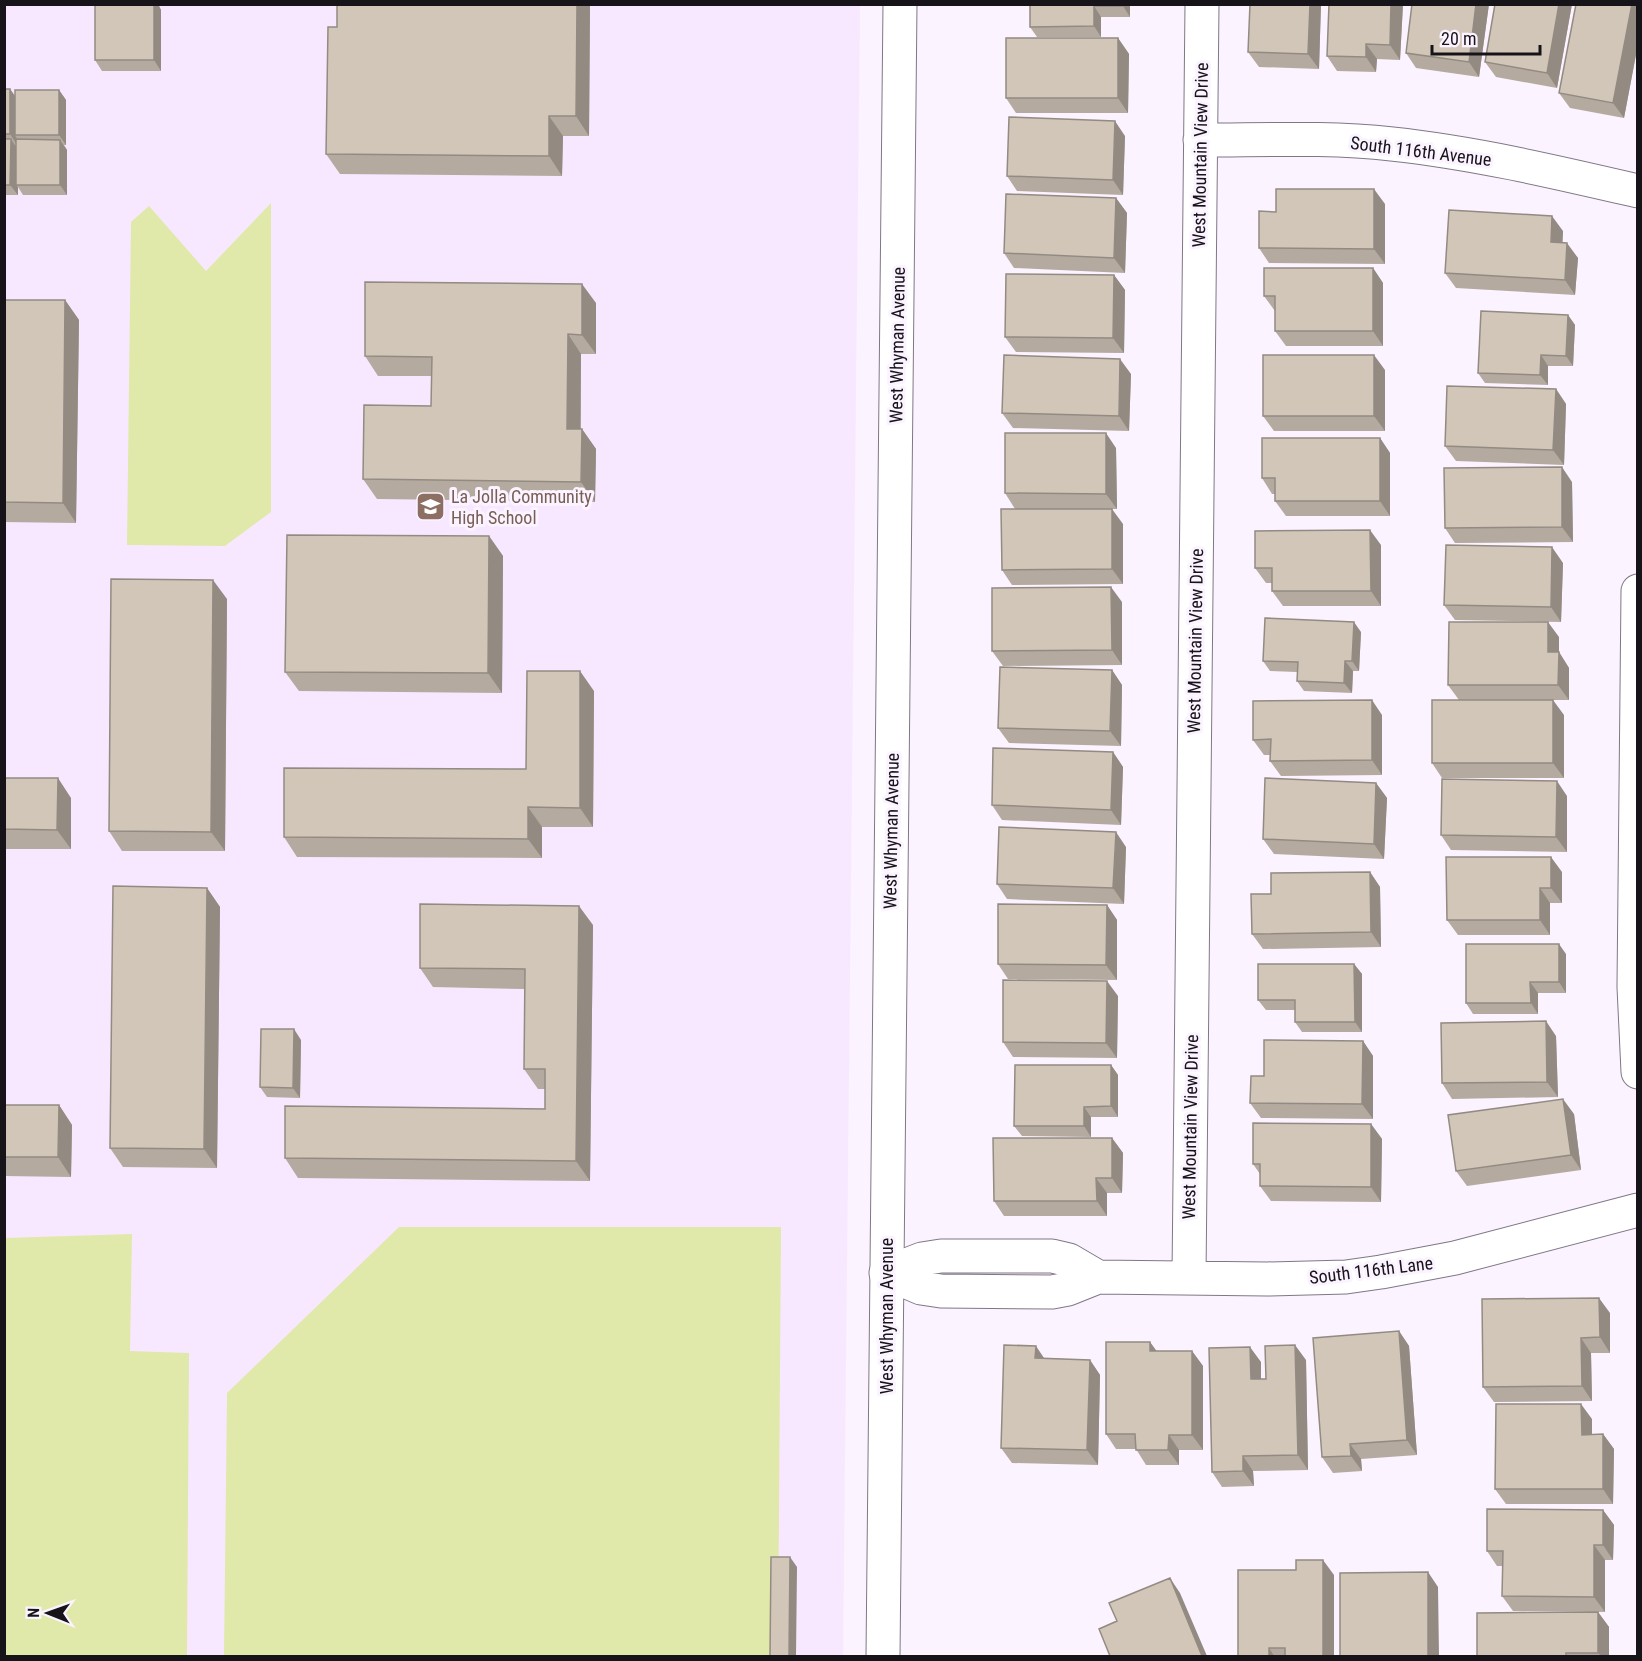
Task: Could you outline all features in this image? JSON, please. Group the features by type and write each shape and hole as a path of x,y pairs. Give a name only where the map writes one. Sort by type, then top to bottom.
{"street":[{"name":"West Whyman Avenue","path":"883,1656 900,4"},
{"name":"West Mountain View Drive","path":"1189,1278 1202,4"},
{"name":"South 116th Avenue","path":"1200,140 1338,141 1389,144 1481,157 1638,190"},
{"path":"1638,591 1634,987 1638,1072"},
{"name":"South 116th Lane","path":"886,1273 921,1288 941,1291 1052,1292 1068,1289 1098,1277 1310,1278 1381,1272 1455,1258 1638,1210"}],"shaded area":[{"name":"La Jolla Community High School","path":"5,5 860,5 843,1656 5,1656"}],"green space":[{"path":"271,203 271,512 225,546 127,545 131,222 149,206 206,271"},
{"path":"399,1227 781,1227 778,1656 224,1656 227,1393"},
{"path":"132,1234 130,1351 189,1353 187,1656 5,1656 5,1238"}],"building":[{"path":"95,4 154,4 154,60 95,60"},
{"path":"337,4 577,4 576,116 549,116 549,156 326,154 328,27 337,27"},
{"path":"1030,4 1123,4 1123,6 1094,6 1094,26 1030,27"},
{"path":"1250,4 1310,4 1308,54 1248,52"},
{"path":"1329,4 1391,4 1390,45 1366,44 1366,57 1327,56"},
{"path":"1412,4 1476,4 1469,62 1406,53"},
{"path":"1495,4 1559,4 1547,73 1485,62"},
{"path":"1576,4 1632,4 1613,103 1559,93"},
{"path":"1006,38 1118,38 1118,98 1006,98"},
{"path":"4,89 10,89 10,134 4,134"},
{"path":"15,90 59,90 59,135 15,135"},
{"path":"1009,117 1115,121 1113,180 1007,176"},
{"path":"4,139 11,139 10,185 4,185"},
{"path":"16,139 60,140 60,185 16,185"},
{"path":"1276,189 1374,189 1374,249 1259,248 1259,211 1276,212"},
{"path":"1006,194 1116,198 1114,258 1004,253"},
{"path":"1449,210 1552,216 1551,242 1567,243 1565,280 1445,273"},
{"path":"1264,268 1373,268 1373,331 1275,331 1275,296 1264,296"},
{"path":"1006,274 1114,275 1113,338 1005,337"},
{"path":"365,282 582,284 582,335 568,334 567,429 582,429 581,482 363,479 364,405 431,406 432,357 365,356"},
{"path":"4,300 65,300 63,503 4,502"},
{"path":"1481,311 1568,315 1566,356 1541,355 1540,375 1478,373"},
{"path":"1004,355 1120,359 1119,416 1002,413"},
{"path":"1263,355 1374,355 1374,416 1263,416"},
{"path":"1447,386 1556,389 1553,450 1445,446"},
{"path":"1005,433 1106,433 1106,494 1005,493"},
{"path":"1262,438 1380,438 1380,501 1275,501 1275,478 1262,478"},
{"path":"1562,467 1562,527 1445,528 1444,468"},
{"path":"1001,509 1112,509 1112,569 1002,570"},
{"path":"1370,530 1371,591 1272,591 1272,568 1255,568 1255,531"},
{"path":"287,535 489,536 488,673 285,672"},
{"path":"1446,545 1552,547 1551,607 1444,605"},
{"path":"111,579 213,580 211,832 109,831"},
{"path":"1111,587 1112,650 992,651 992,588"},
{"path":"1265,618 1354,622 1352,661 1345,661 1344,683 1297,681 1298,662 1263,661"},
{"path":"1449,622 1548,622 1548,652 1559,652 1558,685 1448,685"},
{"path":"1000,667 1112,670 1110,731 998,728"},
{"path":"527,671 580,671 580,808 528,807 528,839 284,837 284,768 526,769"},
{"path":"1372,700 1372,760 1270,761 1271,739 1253,740 1253,701"},
{"path":"1432,700 1553,700 1553,763 1432,763"},
{"path":"993,748 1113,752 1111,810 992,805"},
{"path":"4,778 58,778 57,830 4,829"},
{"path":"1265,778 1376,783 1374,844 1263,839"},
{"path":"1442,779 1557,781 1556,837 1441,835"},
{"path":"999,827 1116,832 1113,888 997,884"},
{"path":"1446,857 1551,857 1551,888 1540,888 1540,920 1447,920"},
{"path":"1370,872 1371,932 1252,934 1251,894 1271,894 1271,873"},
{"path":"113,886 207,888 204,1149 110,1148"},
{"path":"420,904 579,906 576,1161 285,1158 285,1106 545,1109 545,1069 524,1069 525,969 420,968"},
{"path":"998,904 1107,905 1106,965 998,964"},
{"path":"1466,944 1559,944 1559,982 1530,982 1531,1003 1466,1003"},
{"path":"1258,964 1354,964 1355,1022 1295,1022 1295,1000 1258,1000"},
{"path":"1003,980 1107,981 1106,1043 1003,1042"},
{"path":"1546,1021 1547,1082 1442,1083 1441,1023"},
{"path":"261,1029 294,1029 293,1088 260,1087"},
{"path":"1264,1040 1363,1041 1362,1104 1250,1103 1251,1076 1264,1076"},
{"path":"1015,1065 1111,1065 1111,1106 1084,1107 1084,1126 1014,1126"},
{"path":"1563,1099 1571,1155 1456,1171 1448,1115"},
{"path":"4,1105 59,1105 58,1157 4,1157"},
{"path":"1253,1123 1371,1124 1371,1187 1260,1186 1260,1164 1253,1164"},
{"path":"993,1138 1112,1138 1112,1178 1096,1178 1097,1201 994,1201"},
{"path":"1599,1298 1600,1337 1581,1338 1582,1386 1483,1387 1482,1299"},
{"path":"1399,1331 1407,1440 1350,1444 1351,1456 1322,1457 1313,1338"},
{"path":"1106,1342 1150,1342 1150,1351 1192,1351 1192,1435 1169,1435 1168,1450 1136,1450 1135,1434 1106,1434"},
{"path":"1004,1345 1036,1346 1035,1358 1090,1360 1087,1450 1001,1448"},
{"path":"1295,1345 1298,1455 1243,1456 1243,1471 1212,1472 1209,1348 1250,1347 1251,1379 1266,1379 1265,1346"},
{"path":"1496,1404 1581,1404 1582,1435 1603,1434 1603,1489 1495,1489"},
{"path":"1487,1509 1603,1510 1603,1545 1594,1545 1594,1597 1502,1596 1503,1551 1487,1551"},
{"path":"771,1557 790,1557 789,1656 770,1656"},
{"path":"1296,1560 1323,1560 1323,1656 1285,1656 1285,1648 1269,1648 1269,1656 1238,1656 1238,1570 1296,1570"},
{"path":"1428,1572 1428,1656 1340,1656 1340,1573"},
{"path":"1170,1578 1202,1656 1110,1656 1099,1629 1117,1621 1109,1603"},
{"path":"1598,1612 1598,1653 1566,1653 1566,1656 1477,1656 1477,1613"}],"place":[{"name":"La Jolla Community High School","path":"430,506"}]}
